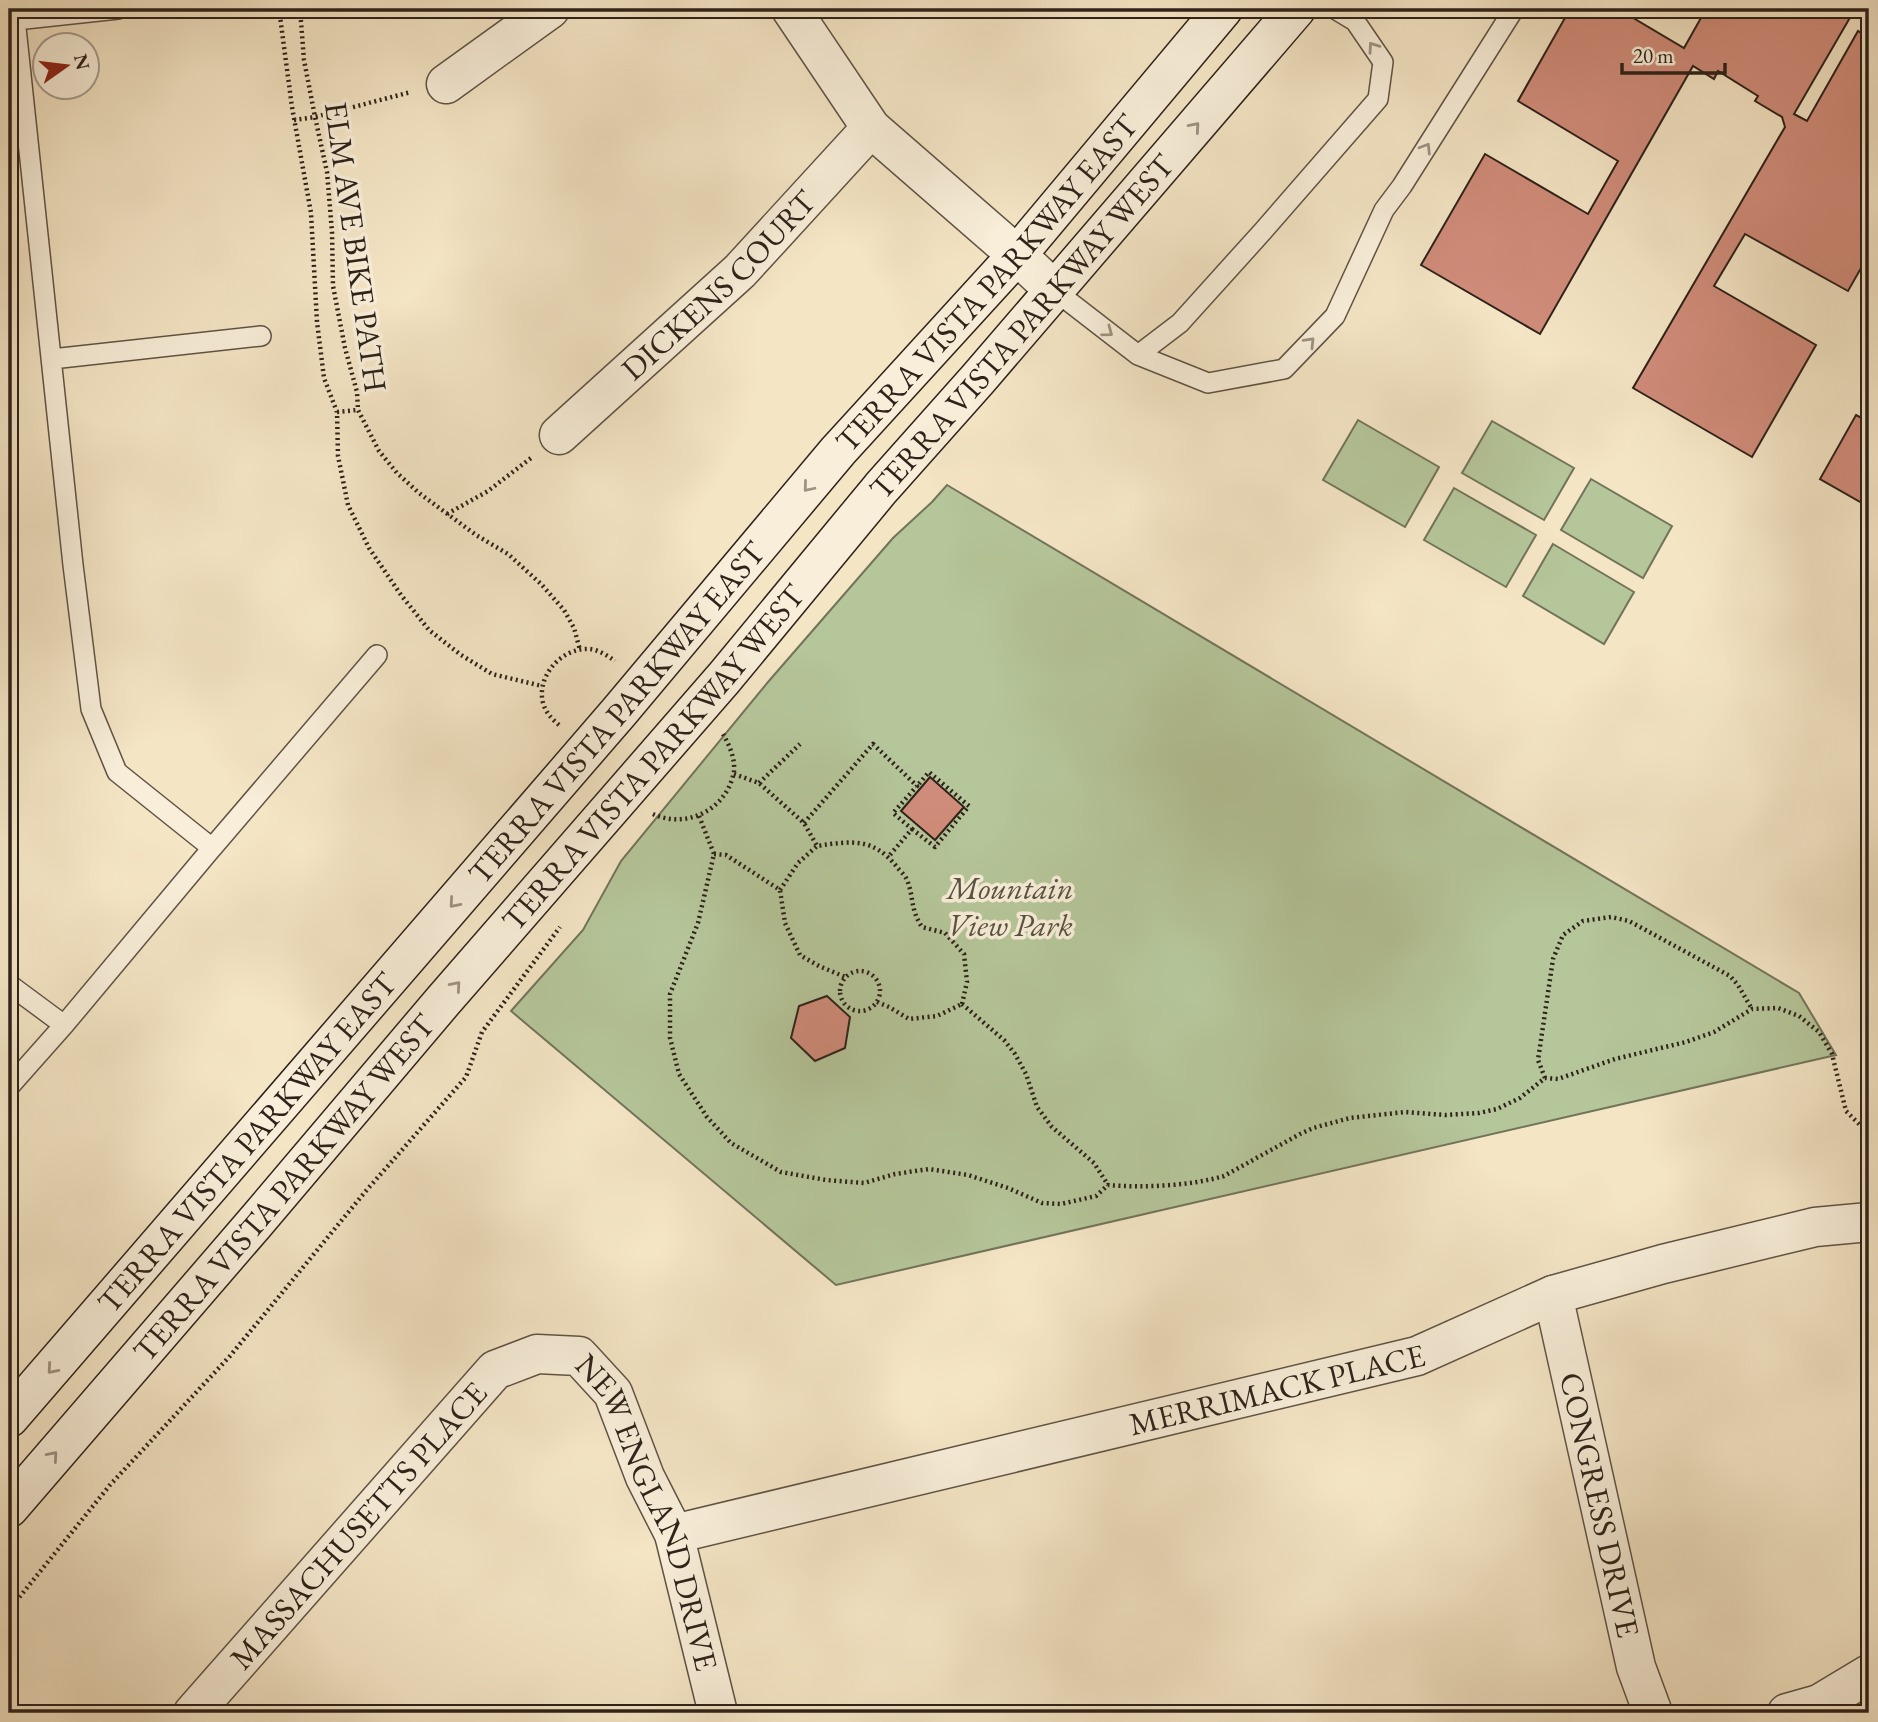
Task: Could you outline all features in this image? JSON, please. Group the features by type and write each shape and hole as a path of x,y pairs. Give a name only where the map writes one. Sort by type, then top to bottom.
{"street":[{"path":"446,84 550,9"},
{"path":"791,9 871,128 1054,290"},
{"name":"TERRA VISTA PARKWAY EAST","path":"9,1418 610,723 838,451 1017,255 1223,9"},
{"name":"TERRA VISTA PARKWAY WEST","path":"9,1508 724,678 881,488 1296,9"},
{"name":"DICKENS COURT","path":"559,435 740,271 871,128"},
{"name":"MERRIMACK PLACE","path":"674,1534 1417,1356 1553,1296 1663,1264 1815,1227 1869,1222"},
{"name":"CONGRESS DRIVE","path":"1553,1296 1636,1667 1653,1713"},
{"name":"NEW ENGLAND DRIVE","path":"537,1354 579,1356 613,1393 645,1477 674,1534 718,1713"},
{"name":"MASSACHUSETTS PLACE","path":"193,1713 495,1370 537,1354"},
{"path":"1787,1713 1819,1704 1869,1674"}],"lane":[{"path":"118,9 15,15 72,551 90,709 117,772 212,848"},
{"path":"1138,355 1180,323 1378,99 1383,62 1354,21 1335,9"},
{"path":"1054,290 1138,355 1208,383 1284,369 1335,316 1384,210 1514,9"},
{"path":"52,359 261,336"},
{"path":"9,1087 377,655"},
{"path":"9,985 64,1025"}],"path":[{"path":"279,9 311,213 317,322 324,378 337,412 338,456 348,505 369,548 429,630 461,655 492,674 542,686"},
{"name":"ELM AVE BIKE PATH","path":"300,9 304,60 327,172 333,286 357,392 358,410 379,451 397,473 447,514 508,554 541,584 564,610 574,628 580,650"},
{"path":"295,120 446,84"},
{"path":"337,412 358,410"},
{"path":"447,514 488,491 559,435"},
{"path":"561,726 549,715 543,702 542,686 556,661 580,650 593,649 618,664"},
{"path":"651,813 662,818 682,820 699,816 726,792 734,774 733,757 721,730"},
{"path":"759,783 800,744"},
{"path":"804,822 873,744 917,786"},
{"path":"929,772 970,806 935,847 893,813 917,786 929,772"},
{"path":"734,774 759,783 804,822 817,846"},
{"path":"699,816 714,854 698,923 670,994 670,1038 679,1074 707,1117 731,1143 781,1172 864,1183 895,1174 929,1169 968,1175 1042,1203 1061,1203 1096,1196 1108,1185 1136,1187 1211,1179 1224,1176 1313,1128 1350,1118 1405,1112 1445,1115 1497,1109 1520,1098 1545,1079 1558,1079 1615,1059 1686,1042 1714,1032 1752,1009 1778,1008 1799,1016 1819,1032 1832,1054 1846,1111 1861,1127 1869,1130"},
{"path":"889,856 912,829"},
{"path":"845,977 800,955 785,923 780,890 798,863 817,846 843,842 867,844 889,856 907,879 915,915 922,927 945,933 964,954 968,982 962,1004 937,1016 909,1019 877,1002"},
{"path":"714,854 726,855 780,890"},
{"path":"1545,1079 1538,1060 1553,959 1563,935 1583,921 1611,918 1629,921 1730,976 1752,1009"},
{"path":"9,1609 110,1485 230,1356 365,1192 466,1077 482,1032 560,927"},
{"path":"857,971 875,977 880,989 877,1002 866,1010 848,1007 840,996 845,977 857,971"},
{"path":"962,1004 1015,1054 1026,1074 1037,1107 1052,1127 1094,1163 1108,1185"}],"green space":[{"path":"1358,420 1439,467 1405,527 1323,480"},
{"path":"1492,421 1574,468 1544,520 1462,473"},
{"path":"1591,479 1672,526 1643,578 1561,530"},
{"name":"Mountain View Park","path":"947,485 1799,993 1836,1055 836,1285 511,1011 583,930 621,861 768,682 893,538"},
{"path":"1454,488 1536,535 1506,587 1424,540"},
{"path":"1553,544 1634,592 1604,644 1523,596"}],"building":[{"path":"1570,9 1618,9 1684,48 1706,9 1855,9 1794,114 1807,121 1858,31 1869,38 1869,254 1848,291 1745,234 1714,286 1816,345 1752,457 1633,388 1785,127 1782,117 1755,101 1758,96 1718,71 1714,79 1693,66 1540,334 1421,265 1485,154 1588,214 1618,161 1518,101"},
{"path":"1856,415 1869,422 1869,507 1820,479"},
{"path":"930,777 964,807 935,840 901,811"},
{"path":"827,996 850,1017 845,1048 815,1061 791,1038 799,1006"}]}
